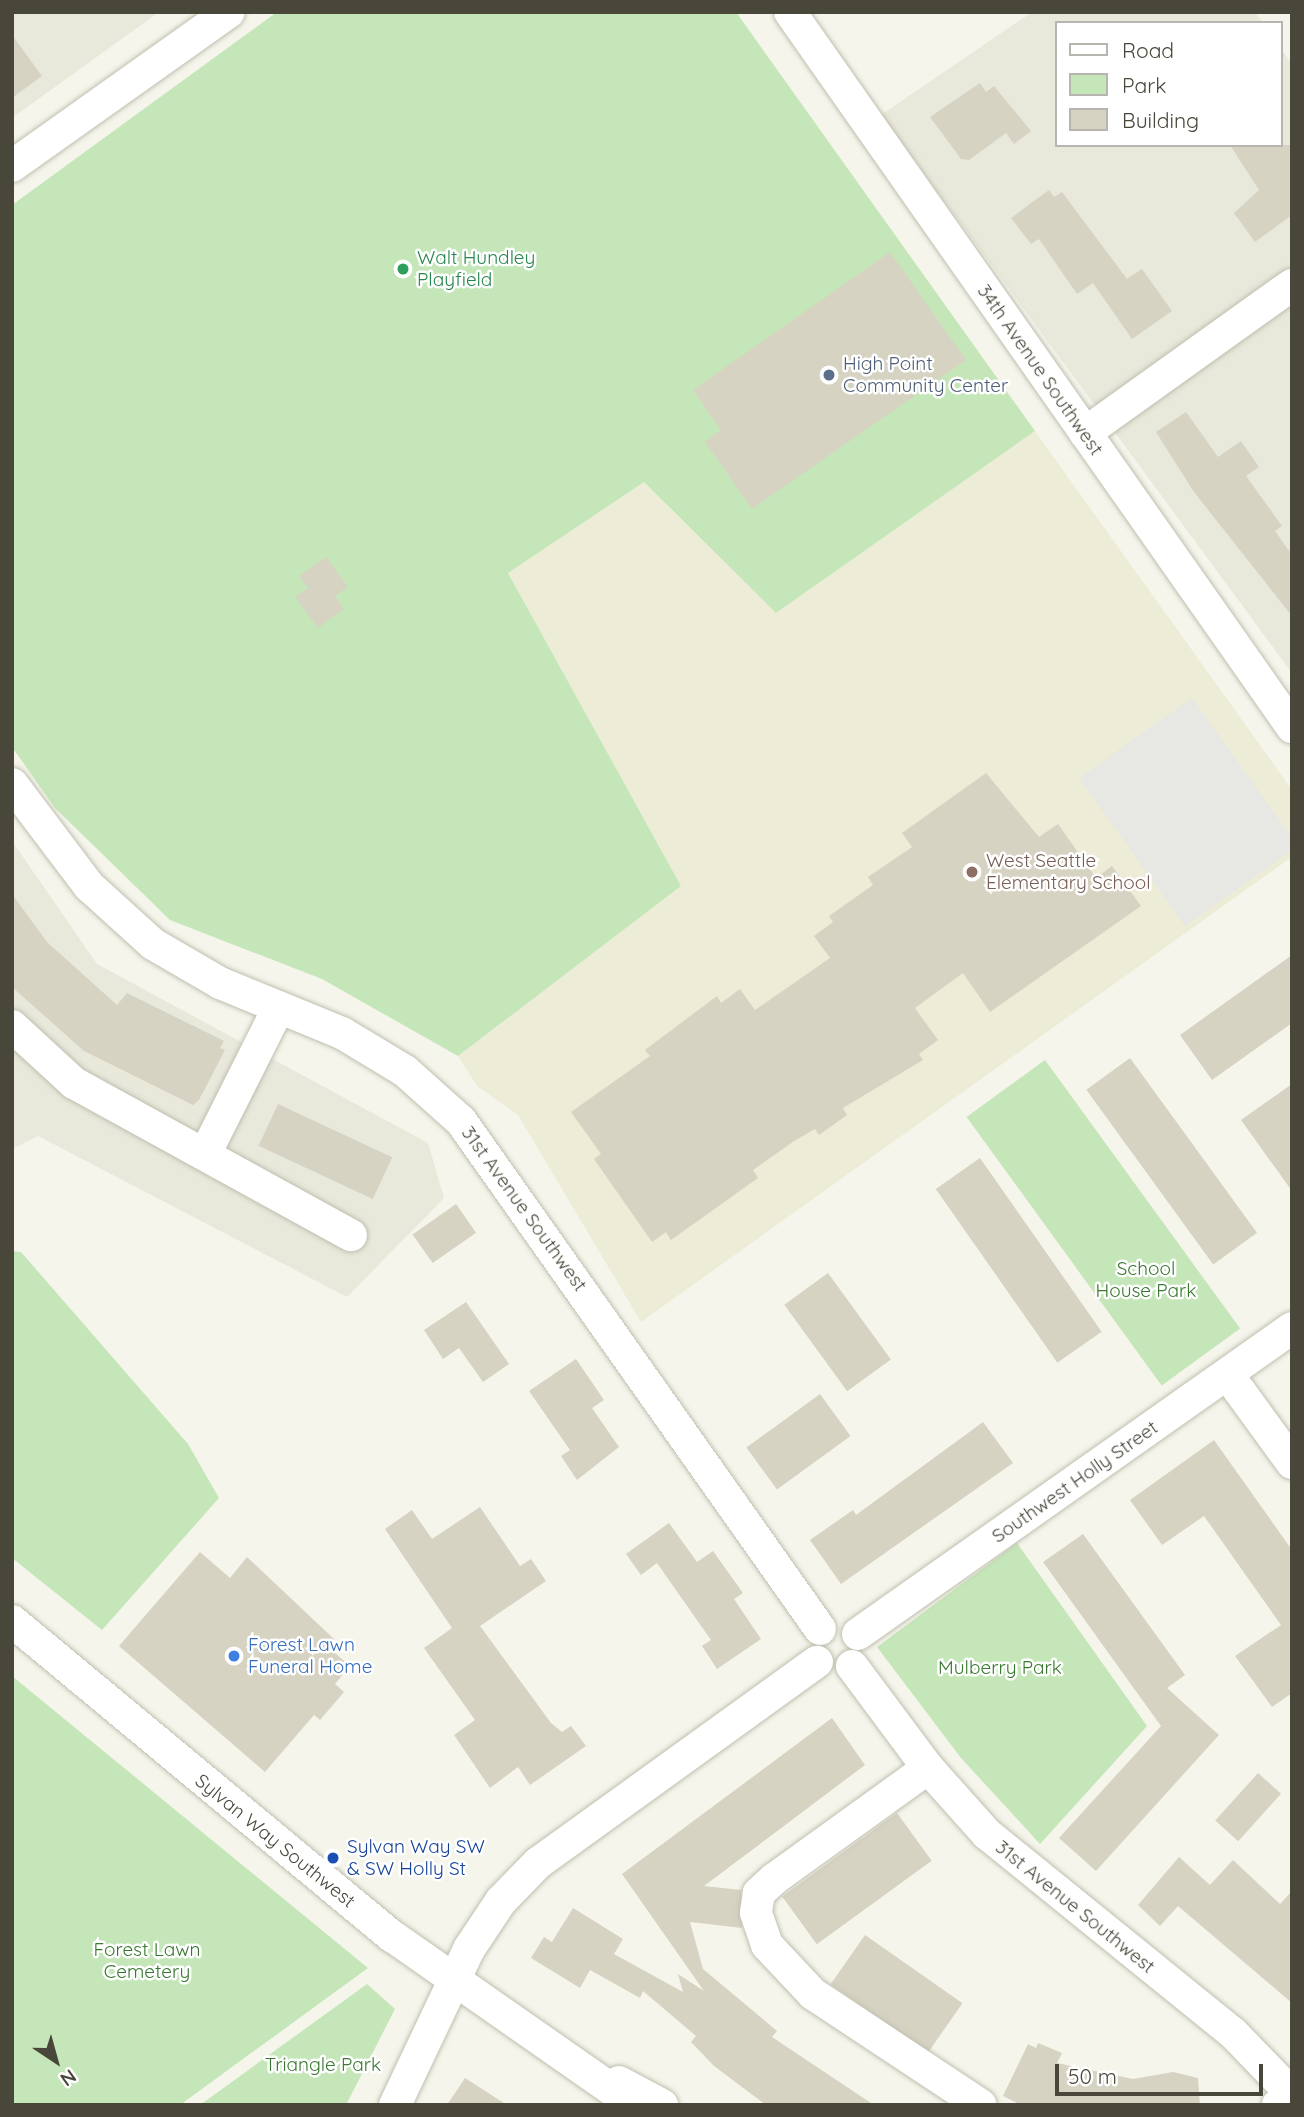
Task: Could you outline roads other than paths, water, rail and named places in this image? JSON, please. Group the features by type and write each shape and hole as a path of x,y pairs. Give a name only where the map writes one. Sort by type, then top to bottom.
{"street":[{"path":"12,166 229,12"},
{"name":"34th Avenue Southwest","path":"790,12 1292,727"},
{"path":"1085,433 1292,285"},
{"name":"31st Avenue Southwest","path":"12,784 120,918 189,967 342,1033 405,1071 461,1121 820,1629"},
{"path":"206,1152 279,1007"},
{"path":"12,1026 74,1083 206,1152 232,1172 351,1235"},
{"name":"Southwest Holly Street","path":"858,1634 1292,1328"},
{"path":"1228,1375 1292,1463"},
{"name":"Sylvan Way Southwest","path":"12,1621 382,1928 634,2105"},
{"path":"836,1623 858,1634 861,1650 852,1667 833,1672 817,1662 812,1644 820,1629 836,1623"},
{"path":"395,2105 453,1978 501,1901 538,1863 817,1662"},
{"name":"31st Avenue Southwest","path":"852,1667 928,1768 987,1834 1039,1881 1233,2033 1292,2094"},
{"path":"928,1768 774,1879 759,1892 757,1913 767,1945 813,1994 981,2105"},
{"name":"Sylvan Way Southwest","path":"550,2045 662,2105"},
{"path":"1278,2105 1292,2094"}],"place":[{"name":"Walt Hundley Playfield","path":"403,269"},
{"name":"High Point Community Center","path":"829,375"},
{"name":"West Seattle Elementary School","path":"972,872"},
{"name":"Forest Lawn Funeral Home","path":"234,1656"},
{"name":"Sylvan Way SW & SW Holly St","path":"333,1858"}],"park label":[{"name":"School House Park","path":"1146,1280"},
{"name":"Mulberry Park","path":"1000,1668"},
{"name":"Forest Lawn Cemetery","path":"147,1961"},
{"name":"Triangle Park","path":"323,2065"}]}
